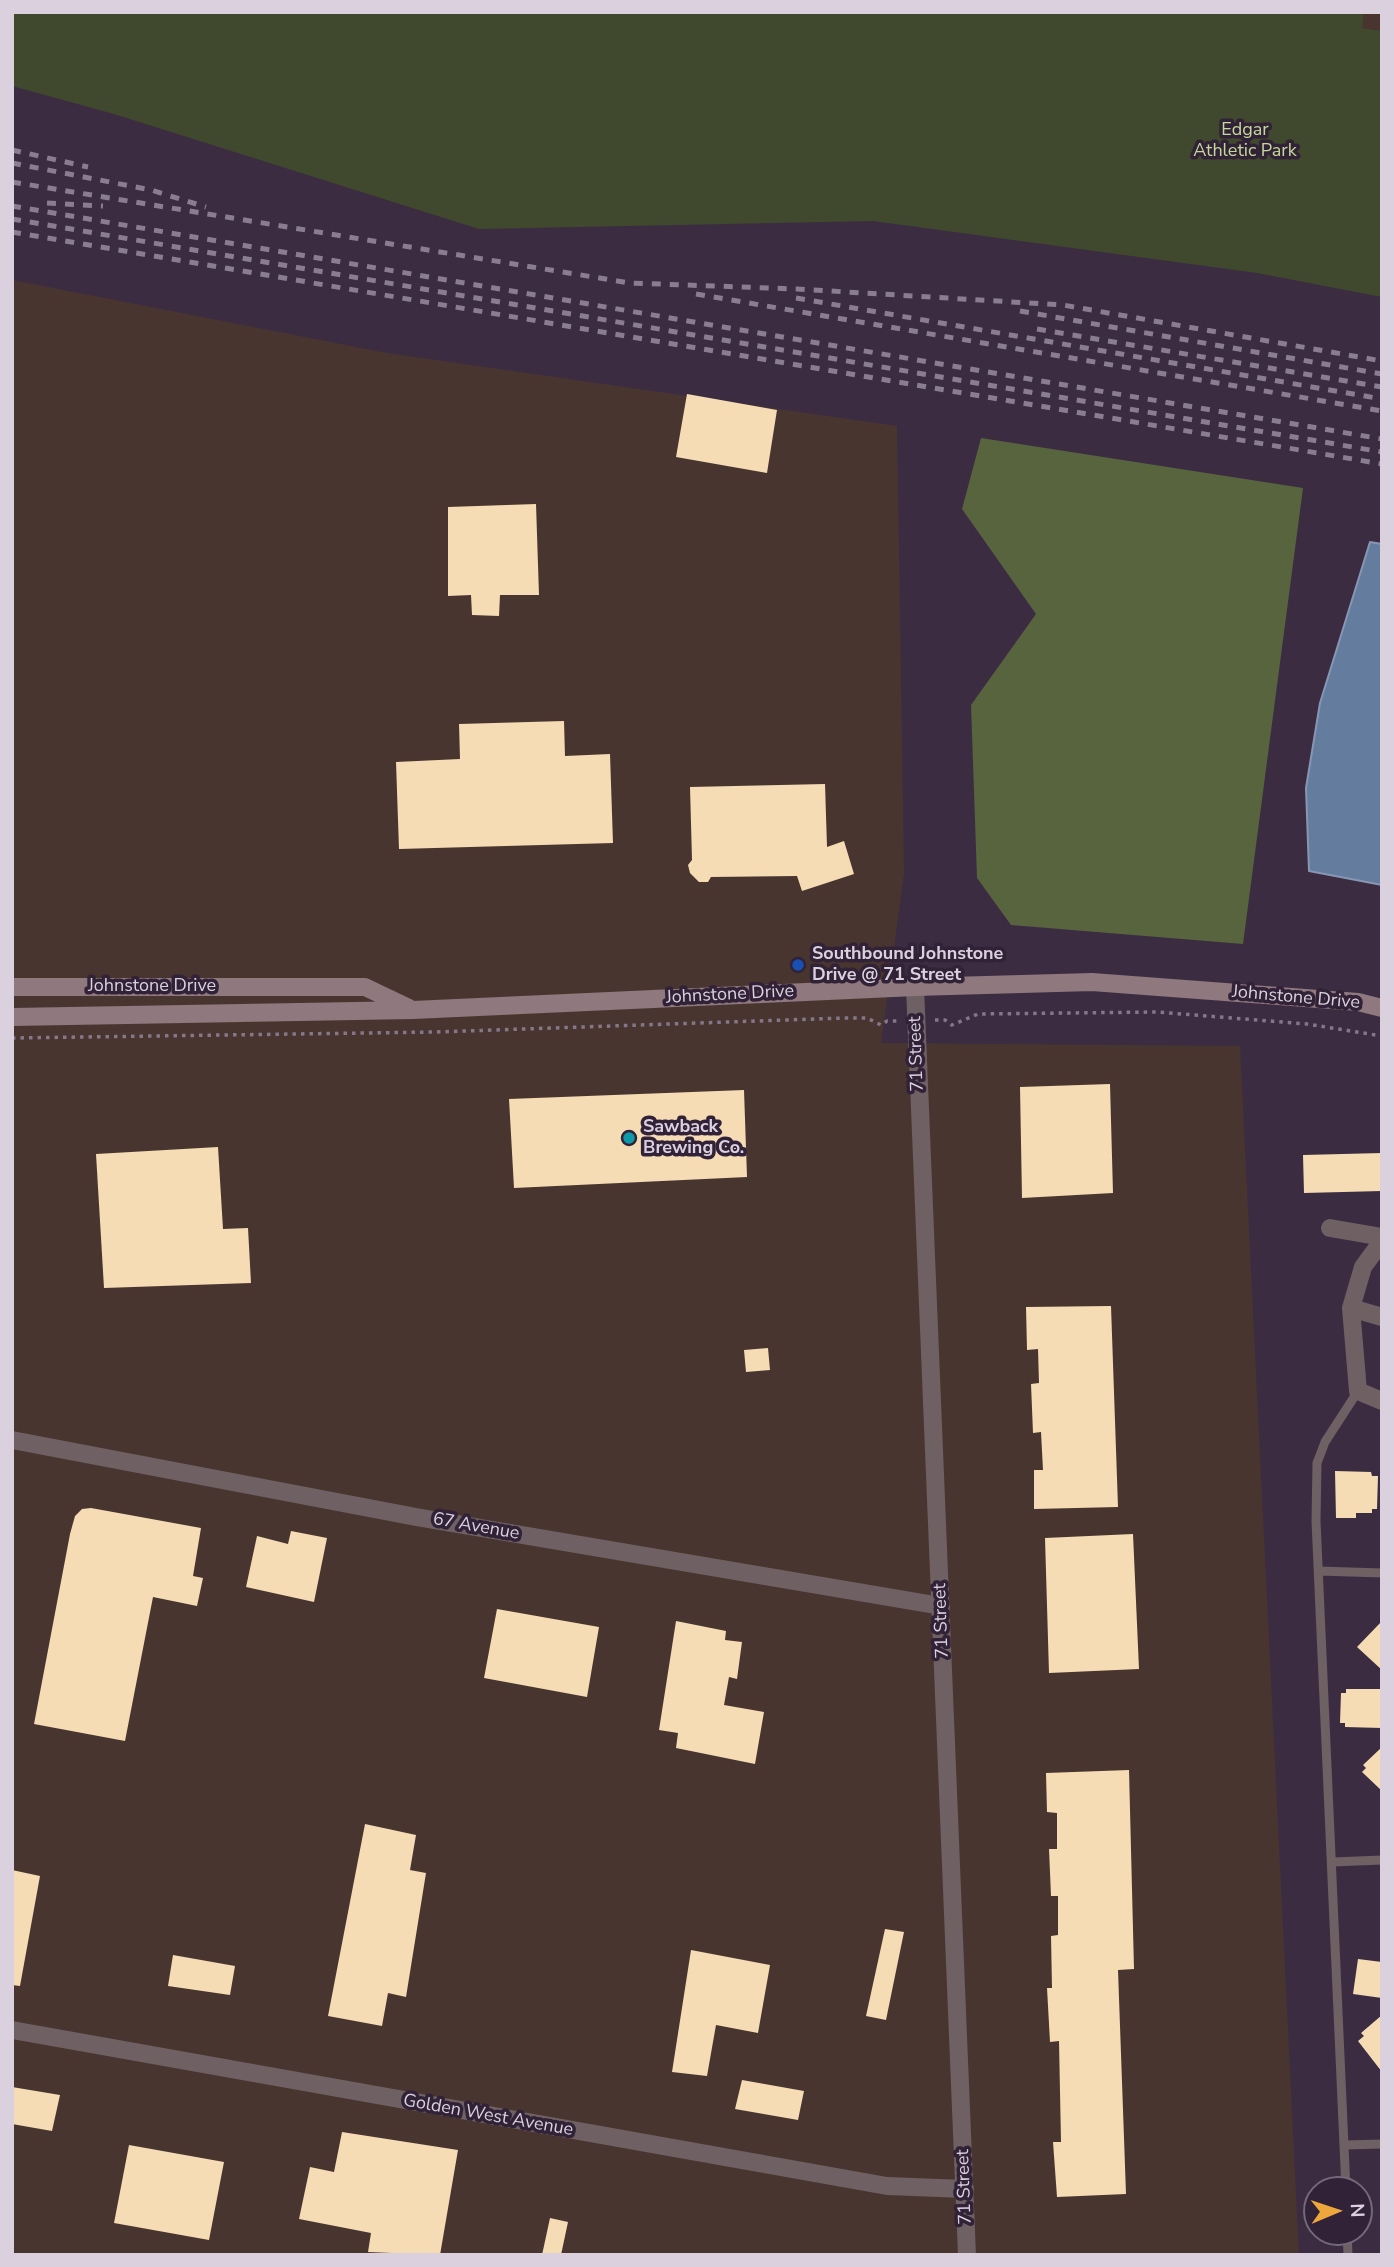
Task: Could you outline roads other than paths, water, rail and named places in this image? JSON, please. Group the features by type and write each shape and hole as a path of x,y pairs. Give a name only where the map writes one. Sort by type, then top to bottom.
{"main road":[{"name":"Johnstone Drive","path":"12,1017 413,1010 915,986 1093,982 1358,1002 1382,1008"},
{"name":"Johnstone Drive","path":"12,987 365,987 413,1010"}],"street":[{"name":"71 Street","path":"915,986 967,2255"},
{"path":"1330,1228 1382,1239 1363,1267 1351,1308 1358,1391 1382,1401"},
{"path":"1351,1308 1382,1317"},
{"name":"67 Avenue","path":"12,1440 416,1517 941,1606"},
{"name":"Golden West Avenue","path":"12,2030 887,2186 965,2189"}],"lane":[{"path":"1346,2176 1334,1862 1319,1572 1317,1463 1325,1443 1358,1391"},
{"path":"1319,1572 1382,1573"},
{"path":"1334,1862 1382,1860"},
{"path":"1345,2145 1382,2144"}],"water":[{"path":"1370,542 1382,544 1382,885 1309,871 1306,788 1320,703"}],"railway":[{"path":"12,150 88,167"},
{"path":"12,163 151,190 206,207"},
{"path":"12,182 630,283 797,289 1063,305 1382,361"},
{"path":"47,203 103,206"},
{"path":"12,206 1382,439"},
{"path":"12,219 1382,452"},
{"path":"12,232 1382,464"},
{"path":"696,294 1382,411"},
{"path":"796,298 1382,399"},
{"path":"1020,311 1382,374"},
{"path":"1037,329 1382,387"}],"place":[{"name":"Southbound Johnstone Drive @ 71 Street","path":"798,965"},
{"name":"Sawback Brewing Co.","path":"629,1138"}],"park label":[{"name":"Edgar Athletic Park","path":"1245,141"}]}
